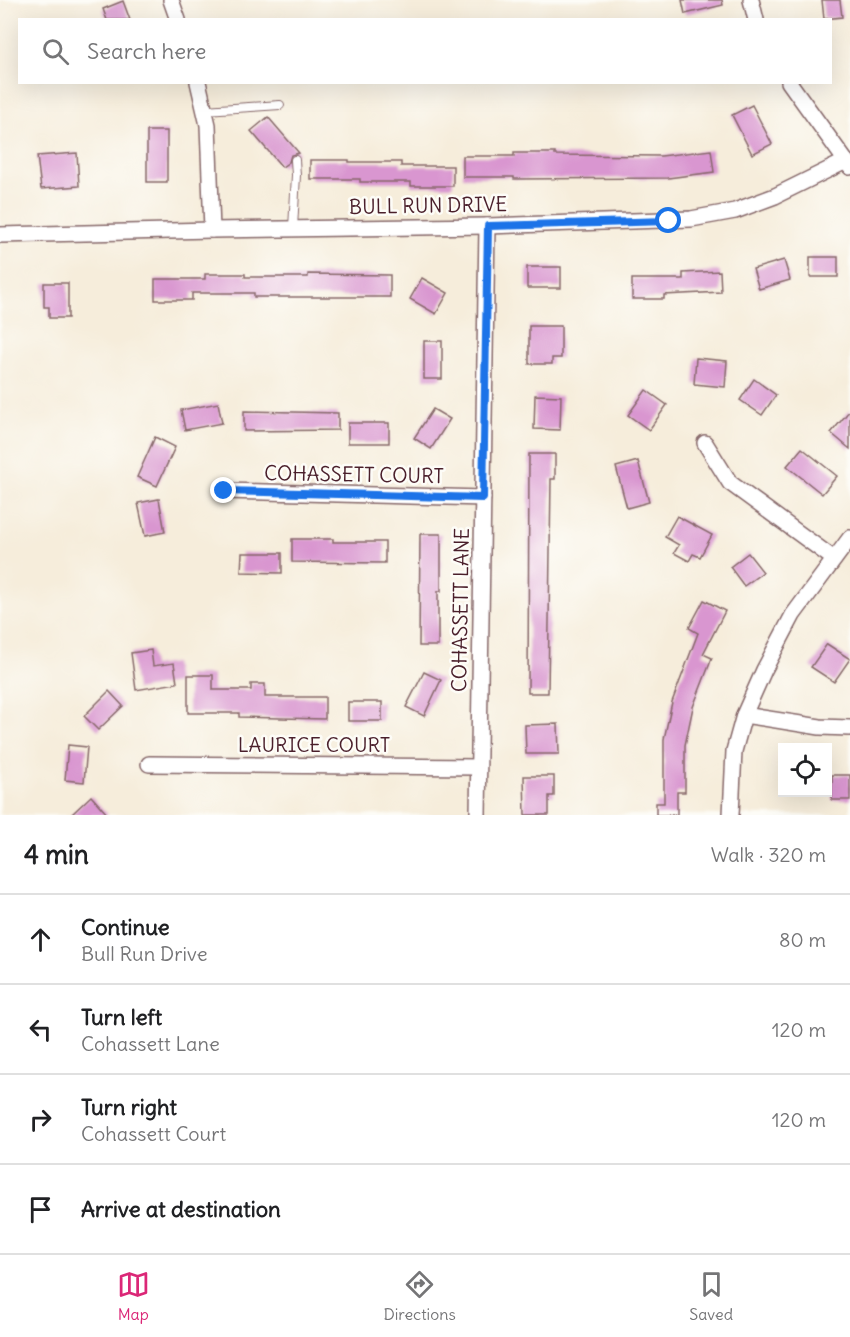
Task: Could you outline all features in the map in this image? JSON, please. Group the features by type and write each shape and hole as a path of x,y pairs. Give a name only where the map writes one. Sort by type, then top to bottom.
{"street":[{"path":"171,0 177,18"},
{"path":"751,0 756,18"},
{"path":"198,84 208,125 213,230"},
{"path":"790,84 848,164"},
{"name":"BULL RUN DRIVE","path":"0,235 669,221 735,211 776,196 848,164"},
{"name":"COHASSETT LANE","path":"477,815 488,226"},
{"path":"705,443 730,483 834,559"},
{"name":"COHASSETT COURT","path":"224,491 483,498"},
{"path":"731,815 734,751 744,715 764,670 793,615 850,538"},
{"path":"744,715 820,727 850,728"},
{"name":"LAURICE COURT","path":"149,764 478,767"}],"lane":[{"path":"205,110 280,105"},
{"path":"293,228 295,160"}],"building":[{"path":"682,0 722,0 723,5 685,14"},
{"path":"822,0 840,0 842,17 824,18"},
{"path":"123,1 129,18 106,18 103,9"},
{"path":"752,105 772,144 752,154 732,115"},
{"path":"268,117 299,153 291,155 289,162 282,167 251,131"},
{"path":"147,131 167,131 167,182 147,182"},
{"path":"711,150 714,172 668,178 463,177 463,156 555,153 555,155 661,156"},
{"path":"77,153 79,186 41,189 37,156"},
{"path":"310,160 401,162 401,166 453,166 453,186 411,186 411,182 360,182 360,179 310,179"},
{"path":"810,257 838,257 838,277 810,277"},
{"path":"784,260 790,280 759,289 753,269"},
{"path":"527,267 561,267 561,288 527,288"},
{"path":"720,271 721,292 664,295 664,299 632,299 632,279 683,279 683,273"},
{"path":"205,274 245,274 245,277 308,277 308,274 390,275 390,297 254,297 254,293 192,293 192,300 155,300 155,279 205,279"},
{"path":"422,278 448,293 436,314 410,299"},
{"path":"44,283 68,283 68,318 49,318 49,307 44,307"},
{"path":"529,326 561,326 561,358 552,358 552,364 529,364"},
{"path":"424,341 442,341 442,379 424,379"},
{"path":"696,358 727,361 725,387 694,384"},
{"path":"754,379 776,395 762,415 740,400"},
{"path":"646,390 667,405 649,430 628,415"},
{"path":"535,395 561,396 560,430 534,429"},
{"path":"218,403 222,423 185,430 181,410"},
{"path":"433,409 450,419 431,449 414,438"},
{"path":"850,410 850,449 831,433"},
{"path":"244,411 338,413 338,430 244,431"},
{"path":"348,423 389,423 389,443 348,443"},
{"path":"155,437 175,447 157,486 137,477"},
{"path":"802,448 837,476 822,494 787,466"},
{"path":"529,454 555,454 555,479 551,479 548,693 528,693"},
{"path":"638,461 649,502 627,508 616,467"},
{"path":"159,499 165,532 145,536 138,503"},
{"path":"677,516 712,535 700,557 693,554 689,561 674,553 679,545 665,537"},
{"path":"420,534 441,534 438,646 419,646"},
{"path":"292,539 385,542 385,563 292,562"},
{"path":"242,553 282,553 282,573 241,572"},
{"path":"748,553 763,572 744,586 730,567"},
{"path":"704,600 725,611 703,654 712,658 693,707 685,745 685,792 677,792 677,815 656,815 656,803 664,803 664,739 672,702 698,633 689,628"},
{"path":"827,644 850,659 834,682 811,667"},
{"path":"151,650 153,666 174,663 177,683 136,690 131,653"},
{"path":"424,672 441,680 424,716 406,707"},
{"path":"188,675 213,675 213,690 251,690 251,684 265,684 265,697 325,697 325,719 239,717 239,713 188,713"},
{"path":"109,691 123,706 98,730 84,716"},
{"path":"348,702 382,702 382,721 348,721"},
{"path":"558,724 559,754 526,754 525,725"},
{"path":"68,745 87,747 84,782 65,780"},
{"path":"832,775 850,775 850,800 832,800"},
{"path":"524,776 554,776 554,796 549,796 549,815 525,815"},
{"path":"91,796 108,815 71,815"}],"route":[{"path":"224,491 483,498 488,226 669,221"}]}
